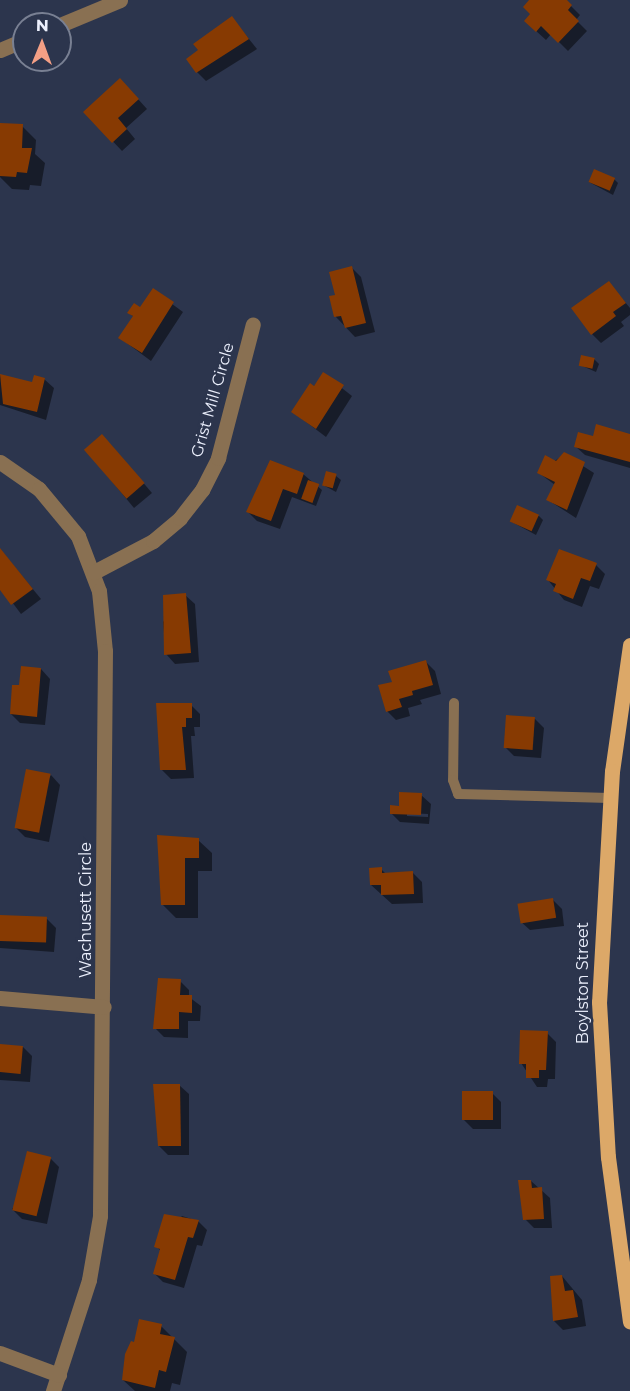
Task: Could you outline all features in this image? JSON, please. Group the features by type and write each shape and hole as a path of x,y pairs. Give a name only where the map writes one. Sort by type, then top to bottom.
{"main road":[{"name":"Boylston Street","path":"630,645 610,798 603,883 599,1023 609,1170 630,1322"}],"street":[{"path":"72,20 120,0"},
{"name":"Grist Mill Circle","path":"94,572 153,542 180,518 202,490 218,458 253,324"},
{"name":"Wachusett Circle","path":"0,462 24,477 53,503 78,536 94,572 105,651 104,1006 97,1237 89,1280 53,1391"},
{"path":"0,998 104,1006"},
{"path":"0,1353 59,1375"}],"lane":[{"path":"454,703 453,780 458,794 610,798"}],"building":[{"path":"529,0 567,0 572,5 568,10 579,21 558,43 541,26 536,32 524,21 530,14 523,7"},
{"path":"232,16 249,39 196,73 186,59 198,50 193,44"},
{"path":"120,78 139,99 118,118 127,129 112,143 83,112"},
{"path":"0,123 23,124 22,148 32,148 27,173 17,172 16,177 0,176"},
{"path":"594,169 615,178 610,191 589,182"},
{"path":"352,266 366,323 345,328 341,316 334,317 329,296 335,295 329,272"},
{"path":"609,281 626,303 613,312 616,316 591,335 571,308"},
{"path":"153,288 174,302 142,353 118,338 133,316 127,313 134,303 140,307"},
{"path":"581,355 595,358 592,369 579,366"},
{"path":"323,372 344,385 316,429 291,412 310,383 314,386"},
{"path":"0,374 32,382 34,375 45,378 37,412 3,404"},
{"path":"596,424 630,434 630,462 574,447 578,432 593,436"},
{"path":"102,434 145,483 127,499 84,450"},
{"path":"564,452 585,462 567,510 546,500 555,482 537,473 545,455 556,461"},
{"path":"270,460 304,473 297,494 283,489 271,521 246,512"},
{"path":"326,471 337,474 333,488 322,485"},
{"path":"308,480 319,484 312,503 301,499"},
{"path":"517,505 539,515 532,531 510,521"},
{"path":"0,548 33,589 11,605 0,590"},
{"path":"559,549 597,563 590,581 581,578 573,599 553,591 556,584 546,580"},
{"path":"186,593 191,653 164,655 163,595"},
{"path":"426,660 433,685 412,691 413,695 399,699 402,707 386,712 378,685 392,682 388,671"},
{"path":"21,666 41,668 37,717 10,714 12,685 19,685"},
{"path":"156,703 192,703 192,718 186,718 186,727 182,727 186,770 160,770"},
{"path":"506,715 535,717 533,750 504,748"},
{"path":"26,769 51,774 39,833 15,828"},
{"path":"399,792 422,793 421,815 390,814 390,805 399,806"},
{"path":"157,835 199,838 199,858 185,858 185,905 161,905"},
{"path":"382,867 382,873 413,871 414,894 381,895 381,885 370,885 369,868"},
{"path":"553,898 556,918 521,923 517,904"},
{"path":"0,915 47,917 46,943 0,941"},
{"path":"158,978 181,979 180,995 192,995 192,1013 179,1012 179,1029 153,1029"},
{"path":"520,1030 548,1031 546,1070 539,1070 539,1078 526,1078 526,1064 519,1064"},
{"path":"0,1044 23,1046 20,1074 0,1072"},
{"path":"153,1084 180,1084 181,1146 158,1146"},
{"path":"462,1091 493,1091 493,1120 462,1120"},
{"path":"27,1151 51,1157 37,1216 12,1210"},
{"path":"518,1180 531,1180 532,1188 542,1187 544,1219 523,1220"},
{"path":"164,1214 199,1220 193,1238 188,1237 175,1280 153,1274 160,1249 154,1247"},
{"path":"562,1275 565,1291 573,1290 578,1317 553,1321 550,1276"},
{"path":"139,1319 162,1324 160,1334 175,1337 166,1372 159,1370 155,1388 122,1380 125,1354 131,1341 134,1342"}]}
